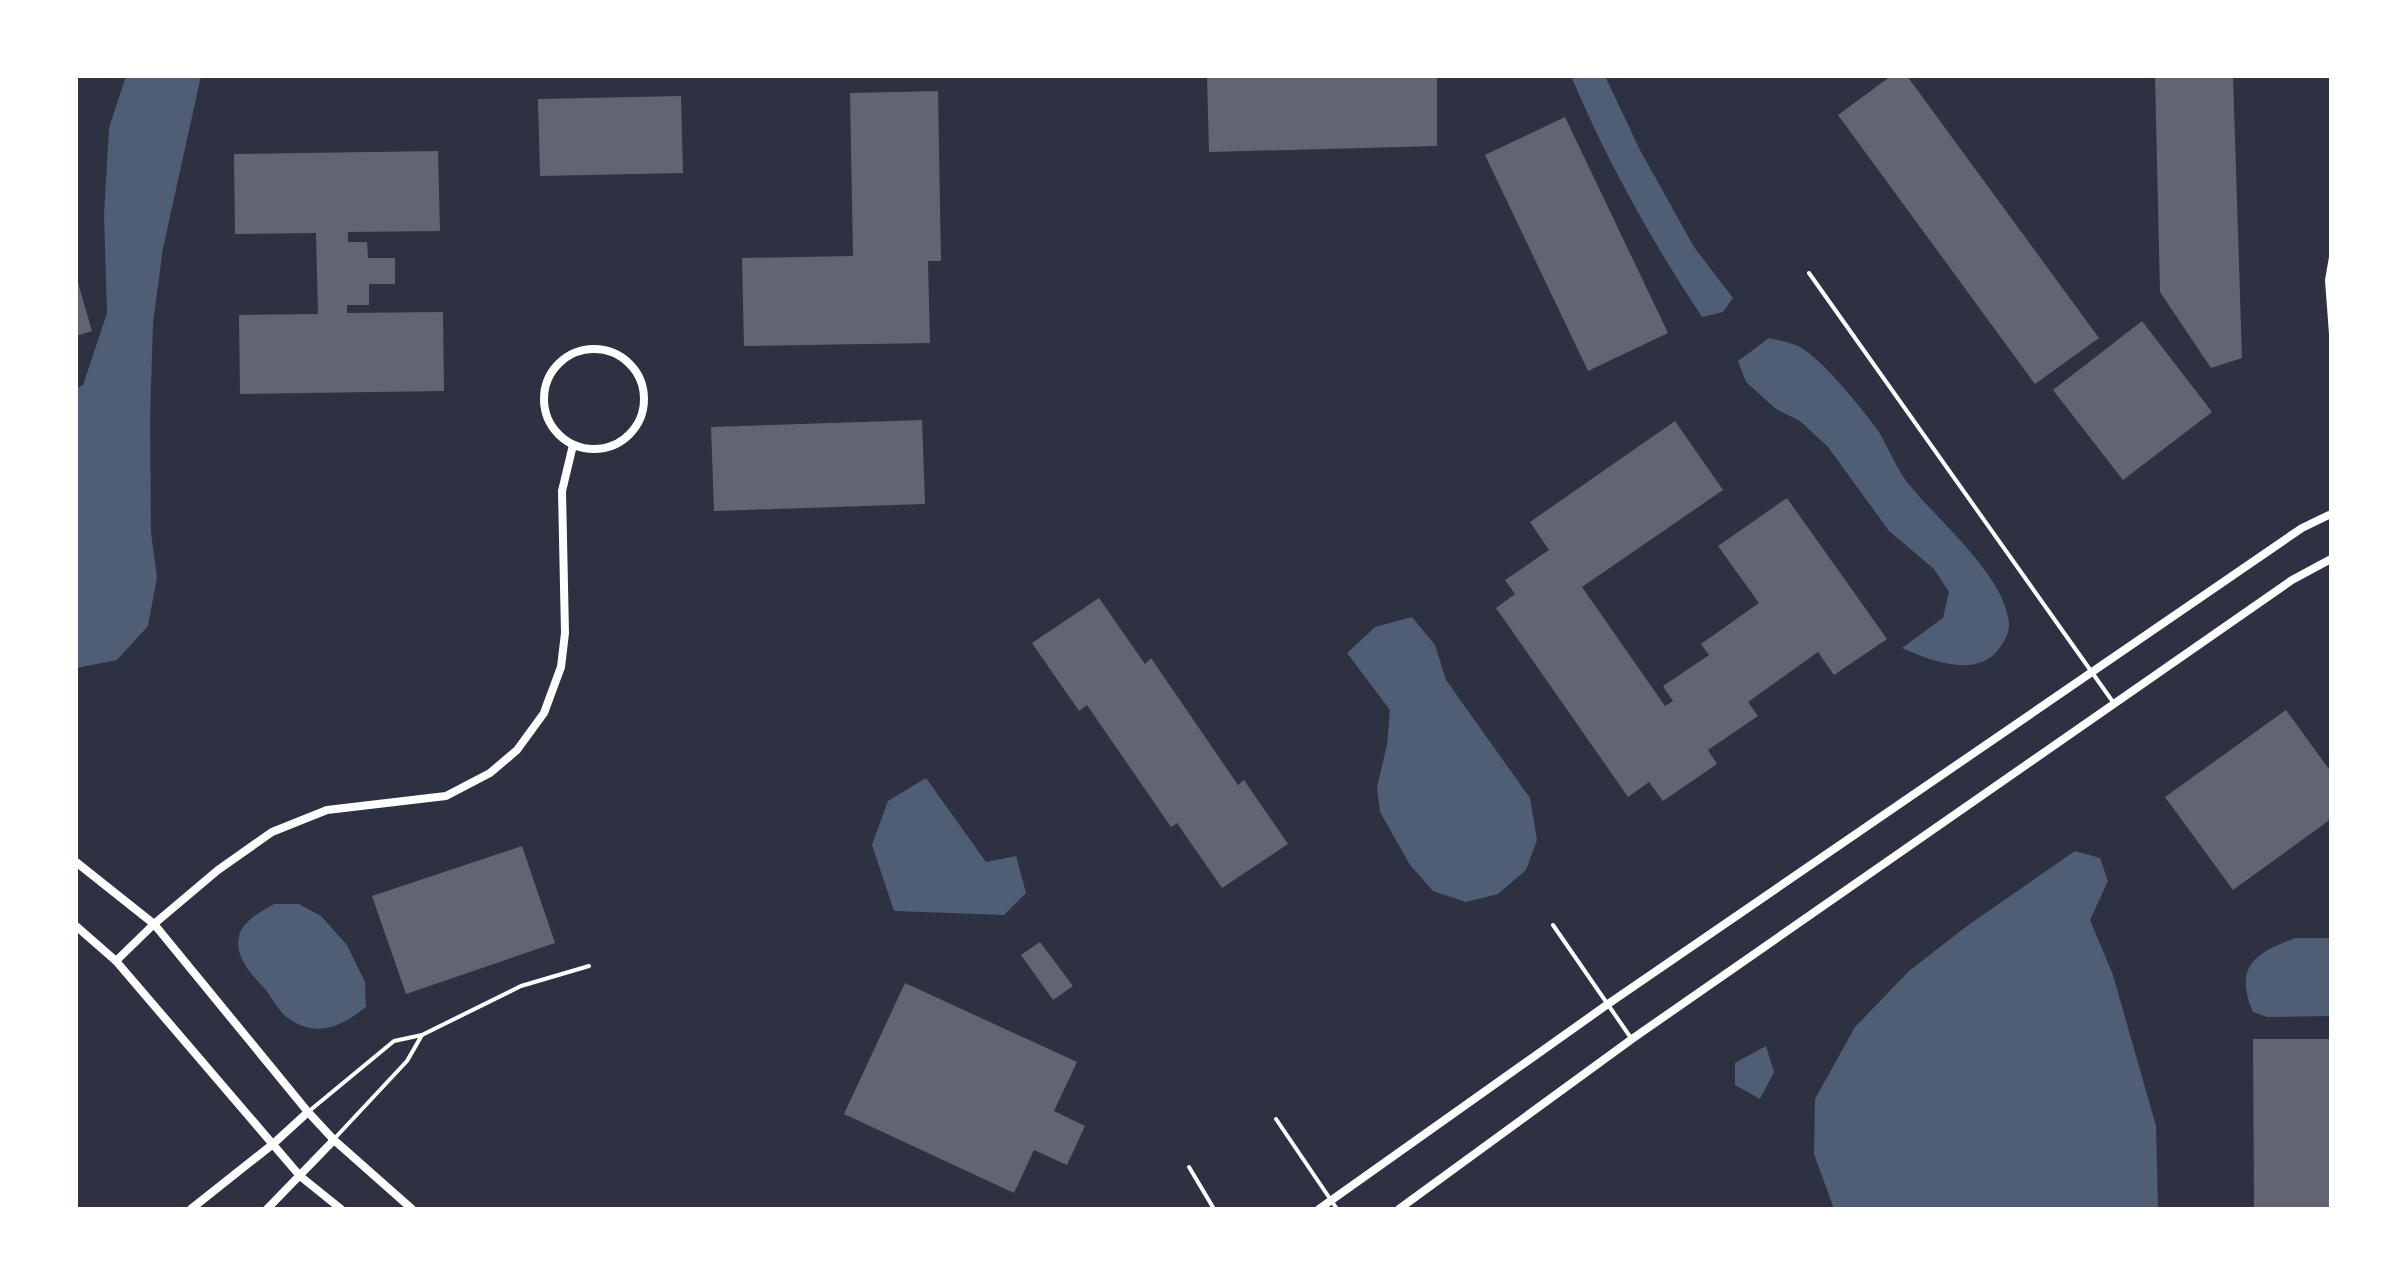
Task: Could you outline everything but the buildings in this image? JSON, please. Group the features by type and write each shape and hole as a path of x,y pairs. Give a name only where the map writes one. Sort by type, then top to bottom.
{"street":[{"path":"587,350 616,354 628,362 643,386 645,403 641,418 632,432 620,442 605,448 588,449 573,445 555,430 547,415 544,398 547,381 556,366 570,355 587,350"},
{"path":"116,961 218,870 272,832 327,810 446,796 490,773 517,750 544,713 561,667 565,633 562,491 573,445"},
{"path":"1319,1209 1335,1205 1608,1004 2302,528 2331,514"},
{"path":"1399,1209 1632,1039 2292,580 2331,559"},
{"path":"76,862 154,924 308,1112 334,1140 412,1209"},
{"path":"76,926 116,961 300,1176 341,1209"},
{"path":"191,1209 308,1112"},
{"path":"267,1209 334,1140"}],"lane":[{"path":"1809,273 2094,671 2114,704"},
{"path":"1553,925 1632,1039"},
{"path":"308,1112 394,1041 422,1035 521,986 589,966"},
{"path":"334,1140 407,1061 422,1035"},
{"path":"1276,1119 1335,1205"},
{"path":"1189,1167 1214,1209"}],"path":[{"path":"2331,257 2327,280 2331,334"}],"water":[{"path":"126,76 201,76 163,248 153,323 151,533 157,577 148,626 117,660 76,668 76,389 83,385 107,313 104,214 109,128"},
{"path":"1571,76 1605,76 1640,150 1694,247 1733,298 1723,312 1702,317 1683,288 1615,169"},
{"path":"1769,338 1795,345 1818,360 1877,429 1907,482 1980,563 2002,599 2008,617 2008,632 1992,656 1981,662 1954,665 1902,648 1943,618 1949,592 1934,569 1889,531 1828,447 1800,421 1776,409 1746,382 1738,361"},
{"path":"1412,617 1435,645 1446,680 1530,798 1537,840 1526,870 1498,894 1466,902 1433,891 1410,865 1380,812 1377,787 1387,745 1390,710 1347,653 1375,627"},
{"path":"926,778 986,862 1016,856 1026,893 1004,915 894,911 872,845 888,801"},
{"path":"2075,851 2100,858 2108,881 2090,920 2113,975 2156,1126 2158,1209 1834,1209 1814,1154 1815,1099 1855,1027 1909,971 1967,926"},
{"path":"274,904 299,904 321,916 347,945 365,982 366,1007 348,1020 319,1029 299,1024 282,1012 245,965 238,944 244,925"},
{"path":"2296,938 2331,938 2331,1016 2267,1017 2253,1012 2246,983 2252,963 2270,949"},
{"path":"1766,1046 1774,1072 1760,1099 1735,1085 1735,1063"}]}
